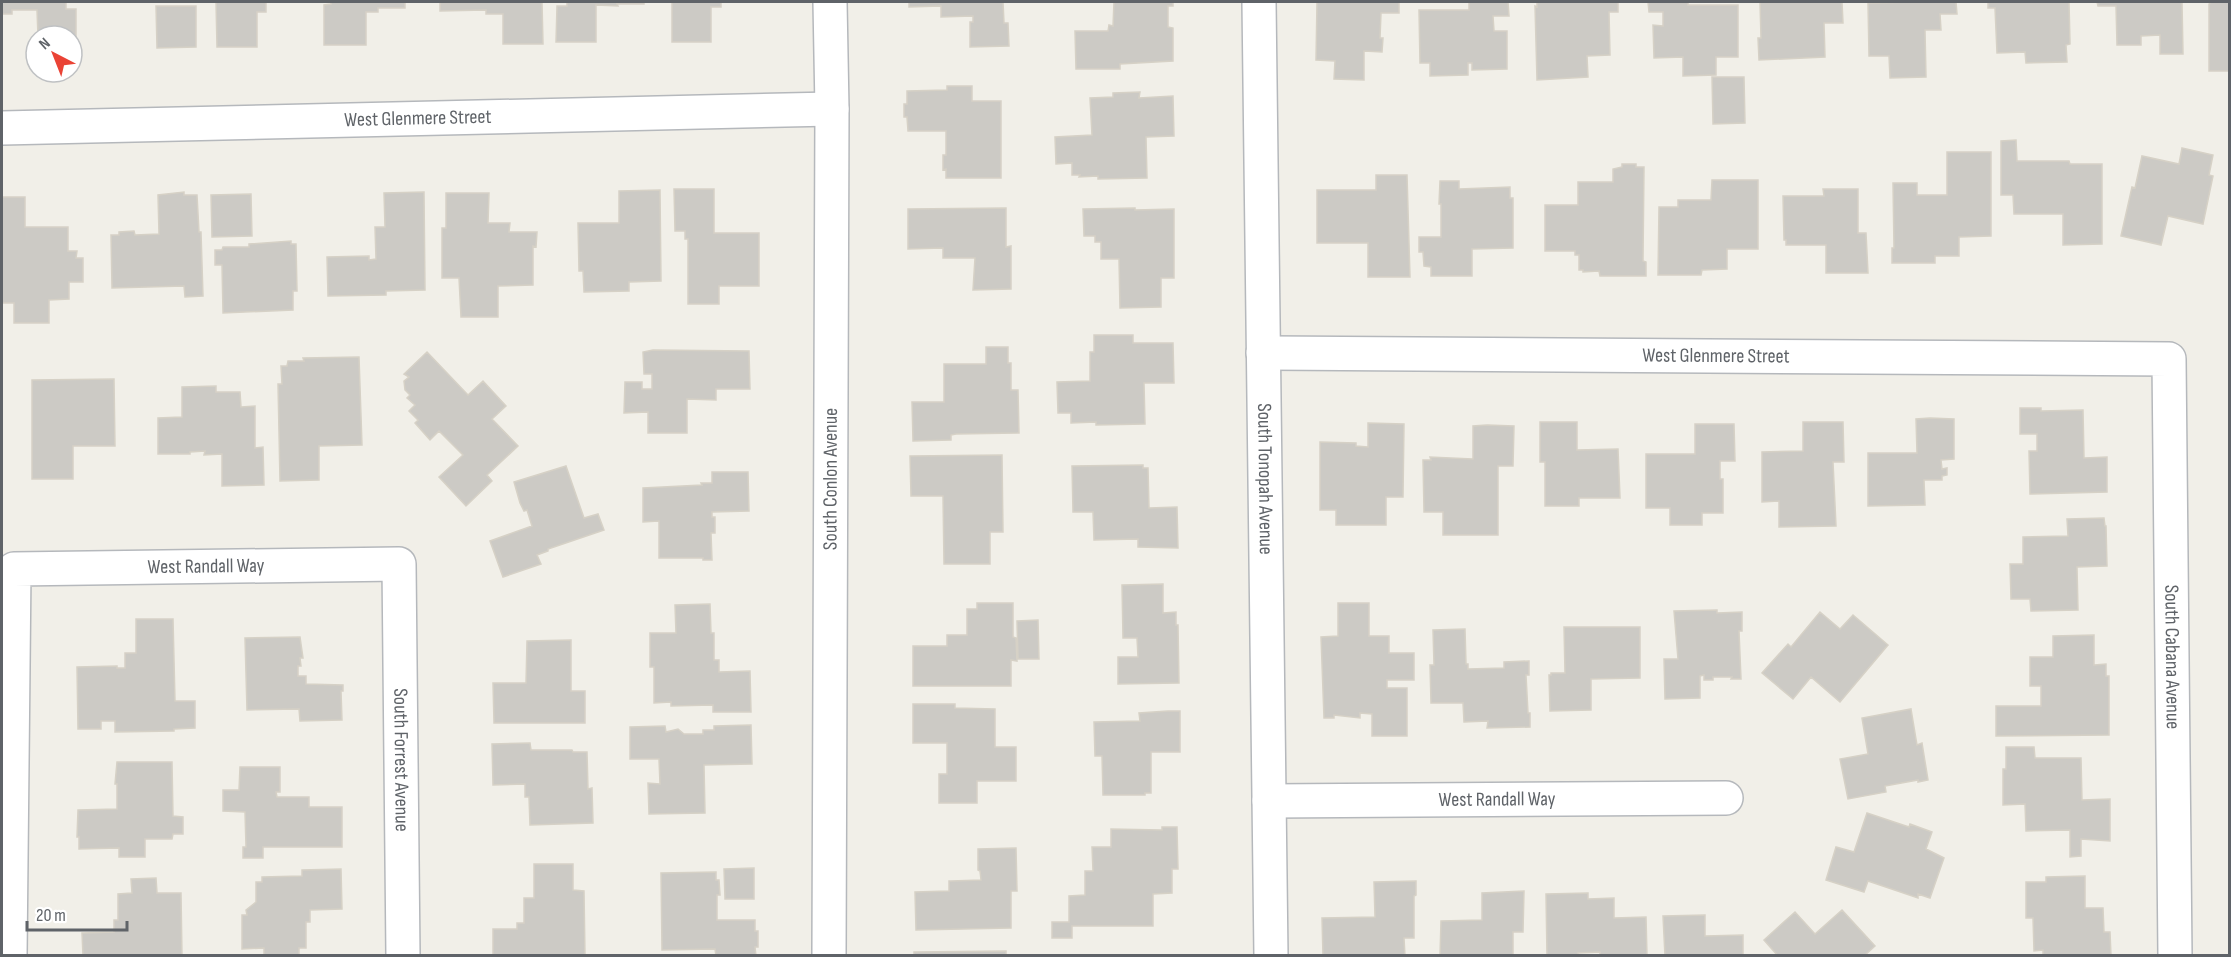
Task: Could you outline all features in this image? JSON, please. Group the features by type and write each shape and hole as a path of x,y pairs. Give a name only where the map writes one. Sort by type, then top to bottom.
{"street":[{"name":"South Conlon Avenue","path":"829,956 832,110 830,2"},
{"name":"South Tonopah Avenue","path":"1259,2 1271,956"},
{"name":"West Glenmere Street","path":"2,128 832,110"},
{"name":"West Glenmere Street","path":"1263,353 2169,359"},
{"name":"South Cabana Avenue","path":"2169,359 2175,956"},
{"name":"West Randall Way","path":"10,956 14,569 399,564"},
{"name":"South Forrest Avenue","path":"399,564 403,956"},
{"name":"West Randall Way","path":"1269,801 1726,798"}],"building":[{"path":"2,2 66,2 66,9 76,9 76,24 38,24 37,10 12,10 12,14 2,14"},
{"path":"216,2 266,2 266,12 257,12 257,47 217,47"},
{"path":"331,2 405,2 405,8 378,8 378,12 366,12 366,45 324,45 324,5 331,4"},
{"path":"440,2 542,2 543,44 503,44 503,14 486,14 486,10 440,11"},
{"path":"567,2 644,2 644,4 596,5 596,42 556,42 557,6 567,6"},
{"path":"672,2 721,2 721,7 711,7 711,42 672,42"},
{"path":"909,2 1003,2 1004,23 1008,23 1009,46 970,47 970,22 973,22 973,16 941,17 941,6 909,7"},
{"path":"1114,2 1173,2 1173,6 1168,6 1168,27 1173,28 1173,61 1120,64 1120,69 1076,69 1075,31 1108,31 1109,25 1113,26"},
{"path":"1317,2 1399,2 1399,13 1381,13 1382,52 1364,51 1364,80 1334,79 1335,61 1316,60"},
{"path":"1469,2 1508,2 1509,16 1493,16 1494,31 1507,31 1507,69 1472,70 1472,63 1468,63 1468,75 1430,76 1430,63 1420,63 1419,10 1469,10"},
{"path":"1537,2 1618,2 1618,12 1609,12 1610,55 1587,56 1588,77 1537,80 1535,6 1537,7"},
{"path":"1648,2 1738,5 1738,57 1716,57 1716,75 1683,76 1683,57 1654,58 1653,25 1663,26 1663,12 1649,12"},
{"path":"1760,2 1842,2 1843,23 1824,23 1825,57 1759,60"},
{"path":"1956,2 1957,14 1940,14 1941,30 1925,30 1926,77 1890,78 1889,56 1869,56 1868,3"},
{"path":"1988,2 2069,2 2070,44 2066,45 2067,62 2026,63 2025,52 1997,53 1995,8 1988,8"},
{"path":"2097,2 2182,2 2183,54 2160,54 2160,35 2141,36 2141,45 2117,45 2116,6 2098,6"},
{"path":"2211,2 2230,2 2230,71 2209,71 2209,4"},
{"path":"156,6 196,6 196,47 157,48"},
{"path":"1712,77 1744,77 1745,123 1713,124"},
{"path":"947,86 972,86 972,101 1001,101 1001,178 946,178 946,169 943,170 943,155 946,155 946,131 908,131 907,117 904,117 907,91 947,90"},
{"path":"1140,92 1139,98 1173,96 1174,136 1146,137 1147,178 1079,177 1080,175 1072,175 1072,163 1056,164 1055,137 1092,135 1090,98 1113,97 1113,93"},
{"path":"2016,140 2017,161 2069,161 2070,164 2102,164 2102,244 2063,245 2063,214 2014,214 2013,195 2001,195 2001,141"},
{"path":"2182,148 2213,155 2209,175 2213,176 2203,224 2168,216 2161,245 2121,236 2132,187 2135,188 2142,156 2179,164"},
{"path":"1947,152 1991,152 1991,236 1959,237 1959,256 1935,256 1935,263 1892,263 1892,248 1894,248 1893,183 1917,183 1917,195 1947,195"},
{"path":"1622,164 1636,164 1636,167 1644,167 1643,261 1646,262 1646,276 1600,276 1599,271 1583,272 1579,270 1579,255 1575,255 1575,251 1545,251 1545,205 1578,205 1578,182 1613,182 1613,169 1622,167"},
{"path":"1376,175 1407,175 1410,277 1368,277 1368,243 1317,243 1317,190 1376,190"},
{"path":"1712,180 1758,180 1758,249 1727,249 1727,269 1702,270 1701,275 1658,275 1659,207 1678,207 1678,200 1711,200"},
{"path":"1440,181 1459,181 1459,189 1510,187 1510,198 1513,198 1513,248 1472,249 1472,276 1431,276 1431,267 1424,266 1423,252 1419,252 1419,237 1441,237"},
{"path":"674,189 714,189 714,233 759,233 759,286 719,286 719,304 688,304 688,239 685,239 685,231 675,231"},
{"path":"1823,189 1858,189 1858,233 1866,233 1868,273 1826,273 1826,245 1786,245 1783,196 1824,196"},
{"path":"660,190 661,281 629,282 629,291 584,292 583,271 579,271 578,223 619,223 619,191"},
{"path":"184,192 184,195 197,195 203,296 185,297 184,286 112,288 111,235 134,231 135,235 159,234 158,195"},
{"path":"424,192 425,290 386,291 386,295 328,296 327,257 369,256 369,260 376,259 375,227 385,227 384,193"},
{"path":"446,193 489,193 488,223 510,223 509,232 537,232 536,247 533,246 533,285 498,286 498,317 461,317 459,278 442,278 442,228 446,228"},
{"path":"251,194 252,236 212,237 211,195"},
{"path":"2,197 25,197 25,227 68,227 68,251 77,251 76,258 83,258 83,282 69,282 69,299 49,300 49,323 14,323 14,303 2,303"},
{"path":"1006,208 1006,247 1011,246 1011,289 973,290 975,258 943,258 943,248 908,249 908,209"},
{"path":"1135,208 1135,210 1174,209 1174,278 1161,278 1161,307 1120,308 1119,259 1101,259 1101,242 1095,242 1095,236 1084,236 1083,209"},
{"path":"291,241 291,244 296,244 297,291 293,291 293,310 223,313 222,265 215,265 215,250 222,250 223,247 249,247 249,244"},
{"path":"1094,335 1133,335 1133,343 1173,343 1174,383 1144,383 1145,424 1071,423 1071,413 1058,413 1057,382 1090,381 1090,352 1094,352"},
{"path":"986,347 1008,347 1008,363 1011,363 1011,390 1018,390 1019,433 956,434 951,435 951,440 913,441 912,402 944,402 944,364 986,364"},
{"path":"653,350 749,351 750,389 716,389 716,400 687,399 687,433 648,433 648,412 624,413 625,382 642,382 642,389 652,389 652,374 644,374 643,352"},
{"path":"427,352 468,395 483,381 506,406 492,419 518,446 487,475 492,481 466,506 439,477 463,455 439,431 430,440 415,423 418,420 409,411 415,405 407,398 410,395 405,390 404,381 409,377 404,374"},
{"path":"359,357 362,445 319,446 319,480 280,481 278,384 282,384 281,366 287,366 288,361 304,361 303,358"},
{"path":"114,379 115,446 73,446 73,479 32,479 32,380"},
{"path":"216,386 216,392 240,392 241,407 255,406 255,448 263,447 264,485 222,486 222,454 204,455 205,451 190,452 190,454 158,454 158,418 182,417 182,387"},
{"path":"2020,408 2041,408 2041,411 2083,410 2084,458 2107,457 2107,492 2030,494 2029,451 2037,451 2037,434 2020,434"},
{"path":"1916,419 1954,419 1954,459 1941,460 1942,469 1947,468 1947,475 1942,476 1942,480 1924,480 1925,505 1868,506 1868,453 1917,453"},
{"path":"1540,422 1577,422 1577,450 1618,449 1620,498 1579,498 1579,506 1545,506 1545,462 1540,462"},
{"path":"1803,422 1843,422 1844,462 1833,462 1836,526 1779,527 1779,501 1762,502 1762,452 1803,451"},
{"path":"1368,423 1404,424 1403,497 1386,497 1386,525 1336,525 1336,510 1320,510 1320,442 1356,443 1356,446 1368,447"},
{"path":"1695,424 1734,424 1735,461 1720,461 1720,479 1723,479 1723,513 1702,513 1702,525 1670,525 1670,508 1646,508 1646,454 1695,454"},
{"path":"1473,426 1514,426 1513,466 1498,466 1498,535 1443,535 1443,512 1424,512 1423,460 1431,460 1430,457 1473,459"},
{"path":"1002,455 1003,532 990,532 990,564 944,564 943,496 911,496 910,456"},
{"path":"1143,465 1143,468 1148,468 1149,508 1177,507 1178,548 1138,547 1138,539 1094,540 1093,512 1073,512 1072,466"},
{"path":"566,466 584,518 598,514 604,530 548,549 537,555 541,564 503,577 490,541 532,526 527,510 524,511 520,503 514,482"},
{"path":"712,472 748,472 749,511 712,512 712,517 715,517 715,533 711,533 712,560 659,558 659,521 643,522 643,488 712,483"},
{"path":"2104,518 2107,566 2077,567 2078,610 2031,611 2030,599 2011,599 2010,564 2023,564 2023,537 2068,536 2067,519"},
{"path":"1163,584 1163,613 1176,612 1179,683 1118,684 1118,657 1138,657 1137,638 1123,638 1122,585"},
{"path":"977,603 1013,603 1013,637 1016,638 1017,661 1011,660 1011,686 913,686 913,646 947,646 947,635 967,635 967,609 977,609"},
{"path":"1338,603 1369,603 1369,636 1389,636 1389,653 1414,653 1414,680 1387,680 1387,688 1407,688 1407,736 1372,736 1372,714 1360,713 1360,718 1334,715 1334,718 1324,718 1321,637 1338,636"},
{"path":"710,604 711,633 714,633 714,660 719,660 719,672 750,671 751,712 713,712 713,705 671,706 671,702 654,703 654,667 650,667 650,633 676,633 675,605"},
{"path":"1717,610 1717,613 1742,612 1742,631 1739,631 1741,679 1713,677 1713,680 1704,680 1704,675 1700,676 1700,698 1665,699 1664,659 1678,659 1674,611"},
{"path":"1820,612 1840,629 1853,615 1888,645 1840,702 1811,677 1793,699 1762,673 1788,644 1791,647"},
{"path":"136,619 173,619 175,701 195,701 195,728 174,729 174,731 115,732 115,721 101,721 101,729 78,729 77,667 117,666 117,668 125,668 125,653 136,653"},
{"path":"1038,620 1039,659 1018,659 1017,621"},
{"path":"1564,627 1640,627 1640,678 1591,679 1591,710 1550,711 1549,675 1565,673"},
{"path":"1465,629 1468,669 1504,668 1504,662 1529,661 1529,675 1526,675 1530,727 1487,728 1488,721 1464,722 1463,703 1431,703 1430,665 1434,665 1433,630"},
{"path":"2094,635 2094,665 2106,664 2106,676 2109,676 2109,735 1996,736 1996,706 2041,706 2041,686 2030,686 2030,657 2053,657 2053,636"},
{"path":"300,637 303,658 300,658 301,666 298,666 298,676 306,676 306,684 343,685 343,691 341,691 342,720 300,721 299,709 247,710 245,638"},
{"path":"571,640 571,691 585,691 585,723 494,723 493,683 526,683 527,641"},
{"path":"913,704 955,704 955,708 995,709 995,747 1016,747 1016,781 977,781 977,803 939,803 939,774 947,774 947,743 913,743"},
{"path":"1911,709 1917,745 1922,743 1928,780 1885,786 1886,792 1848,799 1840,759 1868,754 1862,718"},
{"path":"1180,711 1180,752 1151,752 1151,793 1103,795 1102,756 1095,756 1094,722 1140,721 1139,713"},
{"path":"751,725 752,764 704,765 705,813 649,814 648,783 660,784 659,759 630,759 630,727 665,726 666,732 678,729 684,734 703,734 703,730 714,730 714,726"},
{"path":"530,743 531,750 587,752 588,789 592,788 593,823 530,825 529,797 525,797 525,784 493,785 492,744"},
{"path":"2006,747 2034,747 2035,758 2081,758 2082,800 2110,799 2110,841 2081,839 2081,856 2070,857 2070,830 2026,831 2025,804 2003,805 2003,769 2006,769"},
{"path":"117,762 172,762 173,816 183,817 183,834 173,834 172,839 145,839 145,857 119,857 119,848 79,849 78,810 117,809 117,784 115,784"},
{"path":"240,767 280,767 280,792 276,792 277,797 309,797 309,807 342,807 342,847 263,847 263,858 243,858 243,847 246,847 245,812 223,811 223,790 239,790"},
{"path":"1867,813 1932,832 1926,849 1944,858 1930,898 1918,894 1918,898 1868,881 1864,892 1826,880 1836,847 1854,852"},
{"path":"1162,827 1177,827 1178,869 1172,869 1172,893 1153,894 1153,926 1072,926 1072,938 1052,938 1052,922 1069,922 1069,896 1085,895 1085,871 1093,871 1092,847 1111,847 1111,829 1162,830"},
{"path":"1016,848 1017,891 1011,891 1011,928 916,930 915,892 949,891 949,881 981,880 978,870 978,849"},
{"path":"534,864 573,864 573,890 584,891 585,956 493,956 493,929 517,929 517,923 524,923 524,898 534,898"},
{"path":"754,868 754,899 725,899 724,869"},
{"path":"341,869 342,909 310,910 310,922 306,922 306,948 299,948 299,956 264,956 264,948 242,949 242,915 247,915 246,910 256,902 256,882 262,882 262,877 302,876 302,870"},
{"path":"716,872 720,895 717,895 717,920 755,920 755,931 758,931 756,956 716,956 715,949 662,950 661,873"},
{"path":"2085,876 2085,908 2103,908 2104,932 2110,932 2111,956 2043,956 2043,950 2034,951 2033,918 2026,918 2026,882 2046,882 2046,877"},
{"path":"156,878 157,893 181,893 182,956 83,956 82,933 114,932 114,920 118,920 118,894 132,893 131,879"},
{"path":"1416,881 1414,938 1404,938 1405,956 1323,956 1322,918 1375,917 1374,882"},
{"path":"1524,891 1523,932 1513,932 1513,956 1440,956 1441,921 1482,920 1482,893"},
{"path":"1588,893 1588,899 1614,898 1614,918 1646,917 1647,956 1600,956 1600,952 1578,953 1578,956 1547,956 1546,894"},
{"path":"1842,910 1875,946 1864,956 1778,956 1764,940 1795,912 1815,934"},
{"path":"1705,915 1705,936 1743,935 1743,956 1665,956 1663,916"},
{"path":"1006,951 1006,956 914,956 914,952"}]}
